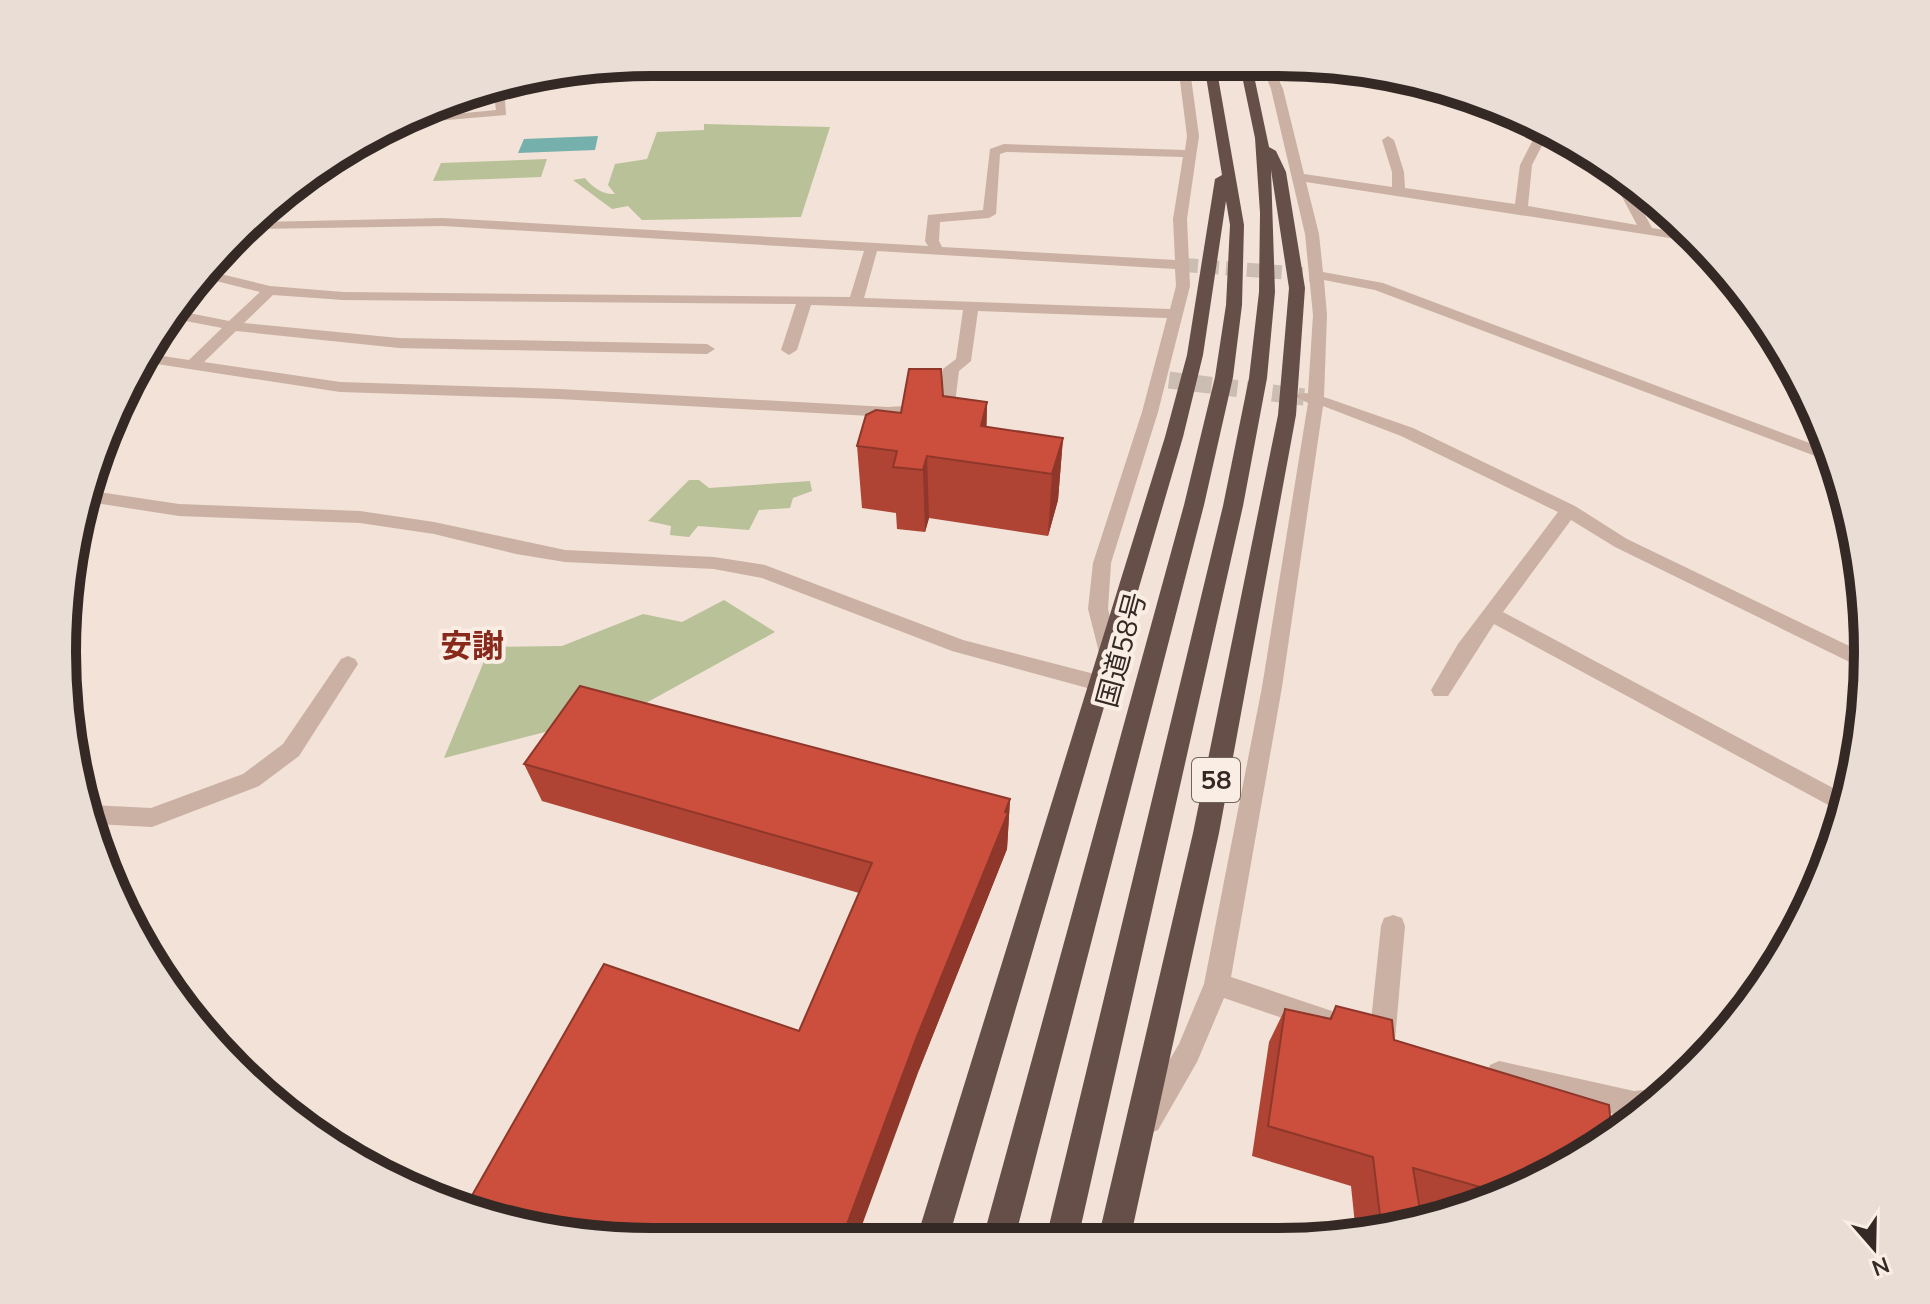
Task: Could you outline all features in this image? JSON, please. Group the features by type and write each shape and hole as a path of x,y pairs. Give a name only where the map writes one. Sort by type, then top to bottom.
{"highway":[{"name":"国道58号","path":"1002,1228 1194,505 1224,377 1234,305 1237,225 1212,76"},
{"name":"58","path":"1065,1228 1233,506 1258,378 1267,292 1262,138 1248,76"},
{"name":"58","path":"1117,1228 1206,833 1287,415 1297,288 1279,172 1262,138"},
{"path":"936,1228 1102,684 1195,355 1209,278 1224,145"}],"street":[{"path":"1110,656 1098,609 1102,563 1164,379 1184,265 1180,219 1193,136 1184,76"},
{"path":"1135,1142 1188,1053 1217,984 1272,687 1310,399 1320,315 1317,275 1300,177 1271,76"},
{"path":"434,119 502,113 500,97"},
{"path":"1521,209 1526,165 1540,139"},
{"path":"1388,140 1398,172 1399,191"},
{"path":"937,250 932,241 933,218 989,214 994,152 1004,148 1190,154"},
{"path":"1300,177 1521,209 1676,236"},
{"path":"1626,193 1647,231"},
{"path":"265,226 443,222 1184,265"},
{"path":"856,302 871,249"},
{"path":"1317,275 1378,286 1817,452"},
{"path":"215,277 270,290 343,296 805,300 1177,314"},
{"path":"194,363 270,290"},
{"path":"789,350 805,300"},
{"path":"156,359 340,387 559,394 888,412 948,408 951,369 963,361 971,307"},
{"path":"184,316 233,326 399,343 707,349"},
{"path":"1310,399 1407,432 1569,510 1621,543 1854,657"},
{"path":"97,498 179,510 360,517 434,528 516,548 565,556 714,563 752,570 801,584 959,646 1102,684"},
{"path":"1441,690 1465,649 1569,510"},
{"path":"1493,615 1834,799"},
{"path":"100,815 152,818 251,780 291,750 348,664"},
{"path":"1382,1040 1393,926"},
{"path":"1217,984 1410,1048"},
{"path":"1480,1070 1634,1105"}],"green space":[{"path":"704,124 830,127 801,217 642,220 628,206 612,209 573,180 585,178 598,190 615,194 608,185 615,164 647,159 657,132 704,130"},
{"path":"547,159 541,177 433,181 441,163"},
{"path":"689,480 699,480 709,488 810,481 812,491 793,498 790,508 759,510 749,530 698,526 689,537 670,535 671,526 648,521"},
{"path":"724,600 775,632 635,709 444,758 490,647 562,646 643,614 682,622"}],"water":[{"path":"598,136 595,150 518,153 524,139"}],"building":[{"path":"909,369 941,369 943,396 987,402 981,426 1063,438 1052,474 927,456 923,470 893,467 897,451 857,446 866,415 876,410 901,413"},
{"path":"580,686 1010,799 1005,812 1008,813 916,1039 846,1228 614,1227 540,1217 471,1198 604,964 799,1031 872,863 524,764"},
{"path":"1336,1006 1392,1020 1394,1040 1609,1105 1611,1122 1533,1169 1486,1189 1413,1168 1420,1210 1380,1219 1373,1157 1268,1126 1285,1009 1331,1019"}],"tunnel":[{"path":"1184,265 1317,275"},
{"path":"1169,380 1304,397"}],"district":[{"name":"安謝","path":"472,646"}]}
